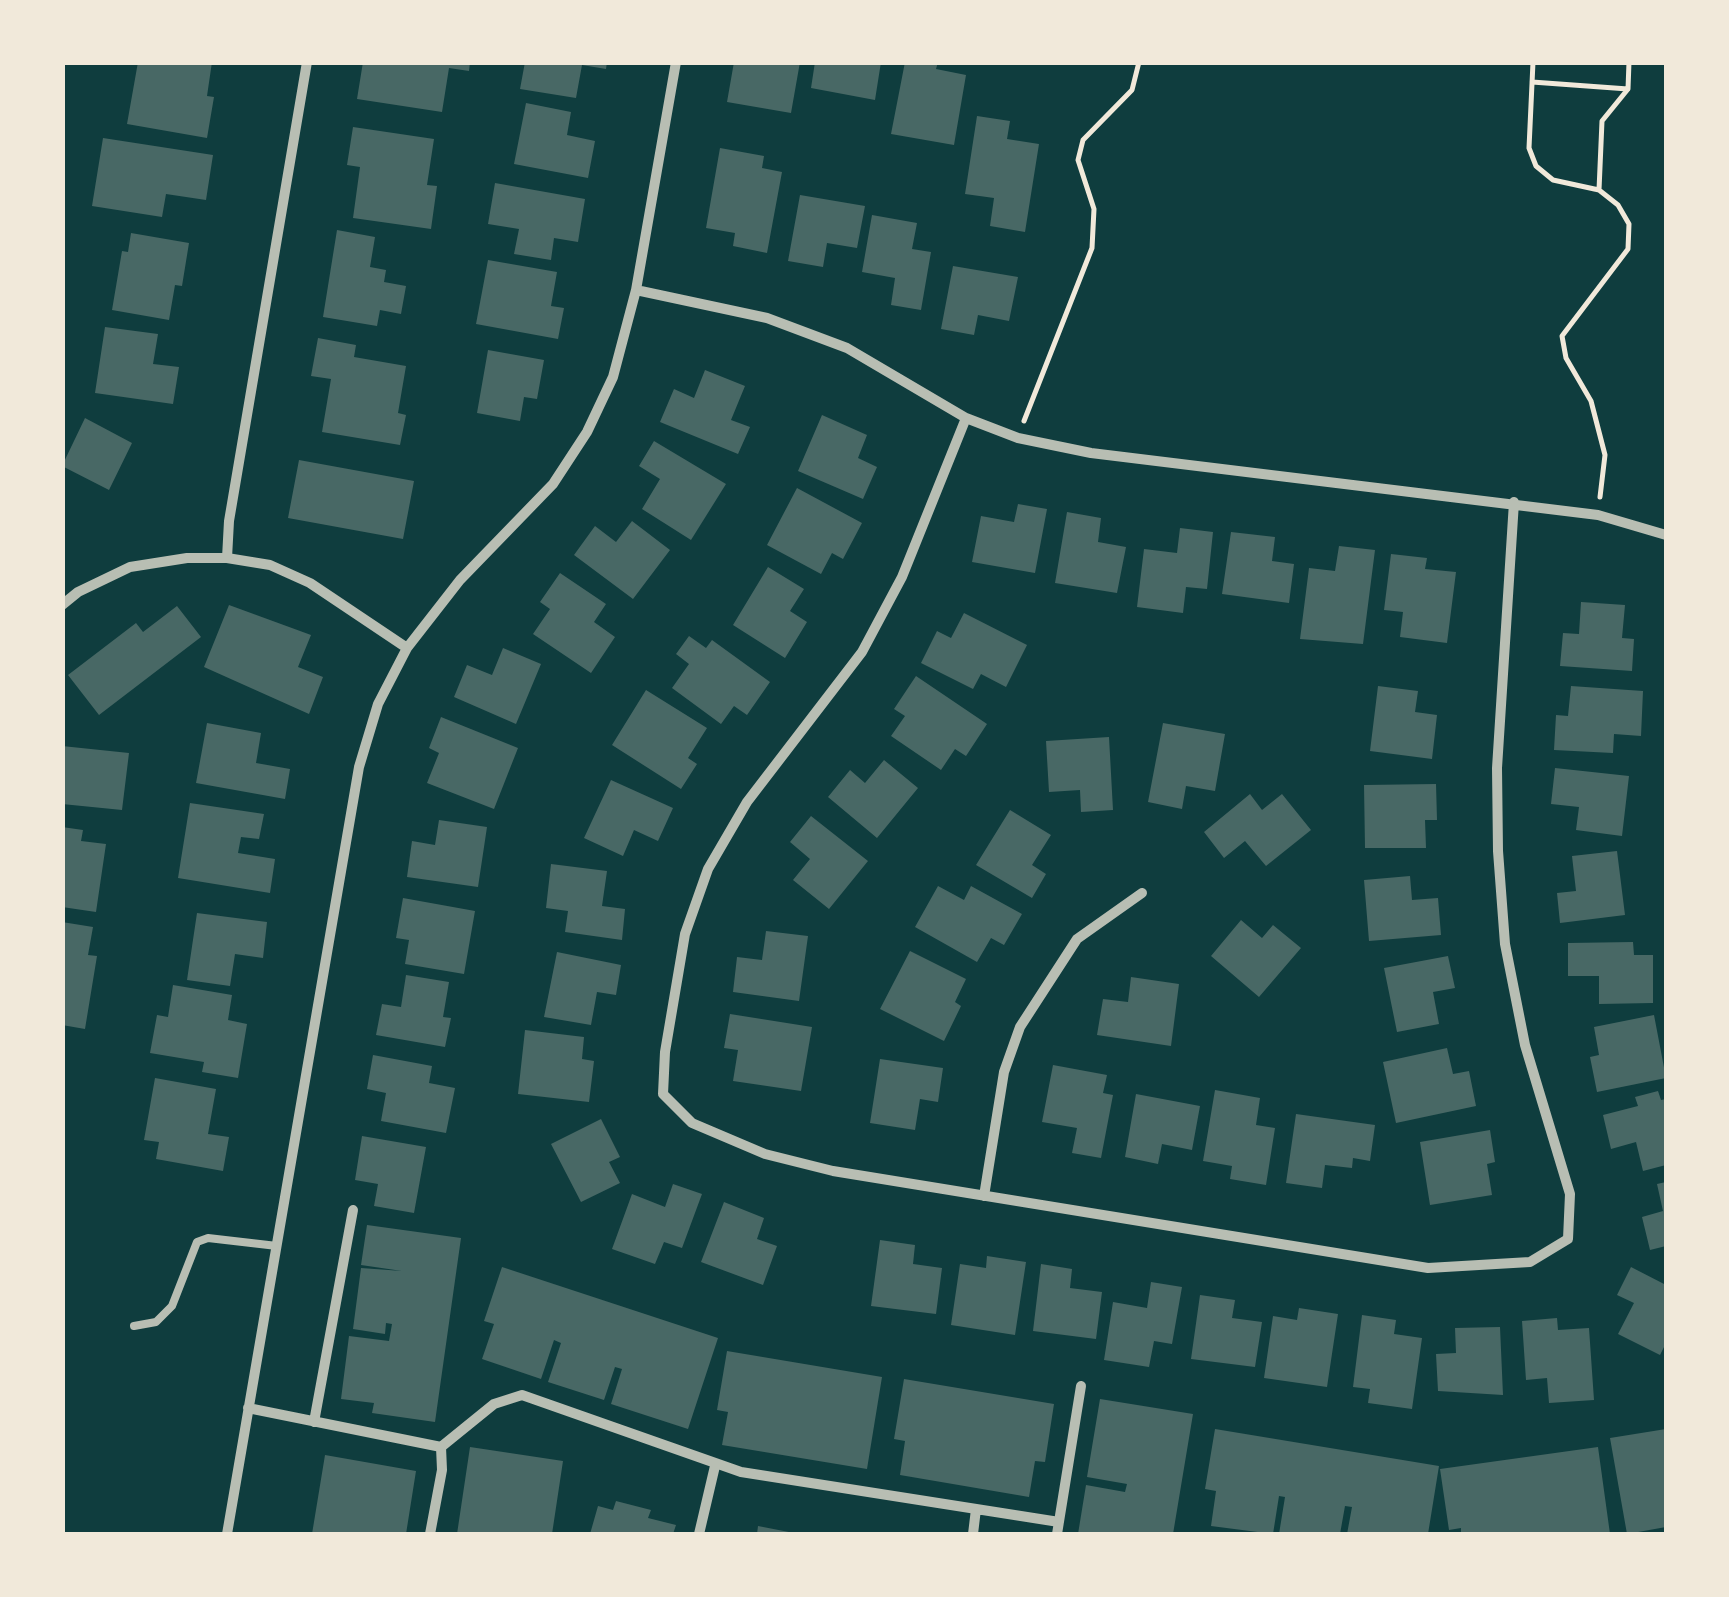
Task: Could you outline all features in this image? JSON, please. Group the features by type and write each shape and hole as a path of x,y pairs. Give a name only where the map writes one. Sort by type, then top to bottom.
{"street":[{"path":"227,558 229,522 307,62"},
{"path":"227,1534 359,767 378,704 408,648 460,580 553,484 587,432 613,377 636,290 676,62"},
{"path":"636,290 767,318 848,348 966,418 1018,438 1091,454 1598,514 1666,535"},
{"path":"966,418 902,577 862,652 747,802 708,869 685,934 665,1052 663,1094 692,1122 764,1154 833,1171 1428,1268 1530,1262 1568,1240 1570,1194 1525,1046 1506,944 1498,851 1497,768 1514,502"},
{"path":"62,604 130,567 187,558 227,558 270,565 310,583 408,648"},
{"path":"984,1196 1004,1072 1020,1027 1077,939 1142,893"},
{"path":"314,1422 353,1210"},
{"path":"430,1534 441,1447 494,1404 522,1395 715,1466 976,1509 1058,1528 1080,1386"},
{"path":"248,1408 441,1447"},
{"path":"699,1534 715,1466"},
{"path":"972,1534 976,1509"}],"lane":[{"path":"134,1326 156,1322 172,1306 197,1242 208,1238 277,1246"}],"path":[{"path":"1018,438 1049,347 1074,299 1092,248 1094,209 1078,160 1083,140 1132,90 1140,62"},
{"path":"1533,62 1529,148 1536,166 1553,180 1600,190 1618,205 1629,224 1628,249 1562,336 1566,358 1591,402 1605,455 1598,514"},
{"path":"1600,190 1602,121 1628,89 1629,62"},
{"path":"1532,82 1628,89"}],"building":[{"path":"138,62 212,62 207,96 214,97 207,138 127,124"},
{"path":"363,62 470,62 469,71 449,68 442,112 357,99"},
{"path":"525,62 607,62 606,69 582,65 576,98 520,89"},
{"path":"734,62 800,62 791,113 727,102"},
{"path":"815,62 881,62 875,100 811,88"},
{"path":"905,62 938,62 936,69 966,75 954,145 891,134"},
{"path":"526,103 571,112 567,135 595,141 588,178 514,164"},
{"path":"977,116 1010,121 1007,139 1039,144 1025,232 990,226 994,198 965,194"},
{"path":"353,127 434,139 427,185 437,186 431,229 353,218 360,167 347,165"},
{"path":"103,138 213,155 206,200 166,194 162,217 92,206"},
{"path":"720,148 764,156 762,168 782,172 767,253 733,246 735,233 706,228"},
{"path":"495,183 585,199 578,242 554,238 551,260 514,254 519,229 488,224"},
{"path":"800,195 865,206 857,248 827,243 823,267 788,261"},
{"path":"872,215 917,223 912,249 931,252 921,310 891,305 895,278 862,272"},
{"path":"337,230 375,237 370,267 386,270 384,282 406,286 401,314 380,310 377,326 323,317"},
{"path":"131,233 189,243 182,286 175,285 169,320 112,310 122,251 128,252"},
{"path":"488,260 557,272 551,306 564,308 558,339 476,324"},
{"path":"953,266 1018,277 1009,321 978,315 974,335 941,329"},
{"path":"105,327 158,334 153,364 179,367 173,404 95,393"},
{"path":"318,338 356,345 354,357 406,366 398,413 406,415 400,445 322,432 331,379 311,376"},
{"path":"488,350 544,360 537,399 524,397 520,421 477,413"},
{"path":"705,370 745,386 731,420 750,427 738,454 660,422 674,389 694,398"},
{"path":"822,415 867,435 858,458 877,467 863,499 798,471"},
{"path":"85,418 132,443 109,490 62,466"},
{"path":"654,441 726,484 691,540 642,509 660,479 639,466"},
{"path":"299,460 414,481 403,539 288,518"},
{"path":"797,488 862,523 843,559 832,553 821,574 767,545"},
{"path":"1018,504 1047,509 1035,573 972,562 981,516 1014,522"},
{"path":"1067,512 1101,518 1098,542 1126,547 1117,593 1055,583"},
{"path":"632,521 670,550 633,599 574,555 595,526 616,542"},
{"path":"1180,528 1213,532 1207,589 1186,587 1183,613 1137,607 1144,549 1177,553"},
{"path":"1231,532 1275,537 1272,561 1294,564 1289,603 1222,594"},
{"path":"1339,546 1375,550 1363,644 1300,639 1309,568 1335,571"},
{"path":"1391,554 1427,558 1425,569 1456,572 1447,643 1400,637 1403,612 1384,610"},
{"path":"768,567 804,589 790,611 807,622 785,658 733,625"},
{"path":"560,573 606,604 594,622 615,637 591,673 533,634 550,609 540,602"},
{"path":"1581,602 1625,605 1622,638 1634,639 1632,671 1560,666 1563,633 1579,634"},
{"path":"229,605 311,635 298,667 323,677 309,714 204,667"},
{"path":"177,606 201,637 99,715 68,675 136,623 143,632"},
{"path":"964,613 1027,645 1006,687 981,674 973,689 921,663 937,631 951,638"},
{"path":"689,636 706,648 712,640 770,682 747,715 734,706 721,724 672,688 689,664 676,654"},
{"path":"503,648 541,664 516,724 454,697 467,665 492,675"},
{"path":"916,676 987,724 966,756 955,749 941,770 891,736 905,716 894,709"},
{"path":"1378,686 1418,691 1415,712 1437,715 1432,759 1370,751"},
{"path":"1571,686 1643,691 1641,736 1614,734 1613,753 1554,750 1556,715 1568,716"},
{"path":"646,690 707,728 688,758 697,764 681,789 612,745"},
{"path":"441,717 518,748 494,809 427,783 439,753 429,748"},
{"path":"207,723 261,733 256,763 290,769 285,799 196,783"},
{"path":"1163,723 1225,734 1215,791 1186,786 1182,809 1148,802"},
{"path":"1109,737 1113,810 1081,812 1080,790 1049,792 1046,741"},
{"path":"62,746 129,753 122,810 62,804"},
{"path":"884,760 918,788 877,838 828,797 850,770 865,783"},
{"path":"1555,768 1629,776 1622,836 1576,830 1579,807 1551,804"},
{"path":"611,780 673,808 658,841 634,830 623,856 584,838"},
{"path":"1436,784 1437,820 1425,820 1426,848 1365,848 1364,785"},
{"path":"1250,794 1262,810 1282,794 1311,830 1266,866 1245,841 1224,858 1204,832"},
{"path":"190,803 264,814 259,839 241,837 238,853 275,859 270,893 178,878"},
{"path":"1010,810 1051,835 1032,865 1046,874 1032,898 976,865"},
{"path":"811,816 868,861 829,909 793,880 810,859 790,842"},
{"path":"439,820 487,827 478,887 407,877 412,841 435,845"},
{"path":"62,827 83,830 81,841 106,844 96,912 62,907"},
{"path":"1617,851 1625,915 1560,923 1557,893 1576,891 1572,856"},
{"path":"551,864 607,871 602,906 625,909 622,940 565,932 568,911 546,908"},
{"path":"1410,876 1412,900 1438,898 1441,935 1369,941 1364,880"},
{"path":"938,886 964,900 971,886 1022,914 1004,945 991,938 977,962 915,927"},
{"path":"403,898 475,911 464,974 405,964 409,940 396,938"},
{"path":"197,913 267,922 263,958 235,954 230,986 187,980"},
{"path":"1241,920 1262,938 1273,925 1301,948 1259,997 1211,956"},
{"path":"62,922 93,927 88,955 97,956 85,1029 62,1025"},
{"path":"766,931 808,936 799,1001 733,992 737,957 762,960"},
{"path":"1633,942 1634,955 1653,955 1653,1003 1599,1004 1599,976 1568,976 1568,943"},
{"path":"910,951 966,979 955,1002 961,1006 944,1041 880,1009"},
{"path":"557,952 621,965 616,995 597,992 591,1025 544,1017"},
{"path":"1448,956 1455,988 1433,992 1439,1024 1397,1032 1384,968"},
{"path":"406,975 449,982 443,1017 451,1018 445,1047 376,1035 382,1004 401,1007"},
{"path":"1131,977 1179,984 1171,1046 1097,1035 1103,999 1128,1002"},
{"path":"173,985 232,995 228,1020 247,1024 238,1078 202,1072 204,1062 150,1053 157,1015 168,1017"},
{"path":"730,1014 812,1027 801,1091 733,1081 738,1050 724,1048"},
{"path":"1654,1015 1666,1078 1597,1092 1590,1057 1599,1055 1594,1027"},
{"path":"525,1030 584,1037 582,1059 594,1061 589,1102 518,1094"},
{"path":"1447,1048 1453,1074 1469,1071 1476,1106 1396,1123 1383,1062"},
{"path":"373,1055 432,1066 429,1083 455,1088 446,1133 381,1121 386,1093 367,1089"},
{"path":"880,1059 943,1068 938,1102 920,1099 915,1130 870,1123"},
{"path":"1053,1065 1107,1075 1103,1093 1113,1095 1101,1158 1072,1153 1077,1128 1042,1122"},
{"path":"155,1078 216,1089 208,1134 229,1137 223,1171 156,1159 159,1142 144,1140"},
{"path":"1215,1090 1260,1098 1256,1125 1275,1128 1266,1185 1230,1179 1232,1166 1203,1161"},
{"path":"1658,1091 1661,1100 1666,1099 1666,1165 1643,1171 1636,1142 1611,1149 1603,1115 1638,1106 1635,1097"},
{"path":"1136,1094 1200,1106 1192,1150 1162,1144 1158,1164 1125,1157"},
{"path":"1296,1114 1375,1125 1370,1161 1353,1158 1352,1168 1325,1165 1322,1188 1286,1183"},
{"path":"601,1119 620,1157 609,1162 620,1183 581,1202 551,1144"},
{"path":"1490,1130 1495,1162 1487,1164 1492,1195 1430,1205 1420,1142"},
{"path":"362,1136 426,1147 414,1213 374,1206 378,1184 355,1180"},
{"path":"1666,1182 1666,1246 1650,1250 1642,1217 1663,1211 1657,1184"},
{"path":"673,1184 702,1194 682,1248 664,1242 655,1264 612,1249 632,1194 665,1207"},
{"path":"724,1202 764,1218 757,1239 777,1246 763,1285 701,1262"},
{"path":"367,1225 461,1238 435,1422 372,1413 374,1403 341,1399 349,1336 389,1341 392,1324 386,1323 385,1334 353,1329 361,1268 402,1271 361,1265"},
{"path":"880,1240 915,1245 913,1264 942,1268 936,1314 871,1306"},
{"path":"987,1256 1026,1262 1015,1335 951,1325 960,1264 986,1268"},
{"path":"1041,1264 1072,1269 1070,1288 1102,1292 1096,1339 1033,1331"},
{"path":"502,1267 718,1338 688,1429 611,1404 622,1369 615,1367 604,1400 548,1382 561,1343 554,1340 541,1379 482,1359 494,1324 484,1321"},
{"path":"1631,1267 1666,1285 1666,1343 1660,1355 1618,1334 1634,1303 1617,1295"},
{"path":"1151,1282 1182,1287 1172,1344 1154,1341 1149,1367 1104,1360 1113,1302 1147,1308"},
{"path":"1200,1295 1235,1300 1232,1318 1262,1322 1255,1367 1191,1359"},
{"path":"1299,1308 1338,1314 1327,1387 1264,1378 1273,1316 1297,1320"},
{"path":"1362,1315 1396,1320 1394,1334 1422,1338 1412,1409 1368,1403 1370,1389 1353,1387"},
{"path":"1557,1318 1558,1330 1589,1328 1594,1400 1549,1403 1547,1378 1526,1380 1522,1321"},
{"path":"1500,1327 1503,1395 1438,1391 1436,1354 1456,1353 1455,1328"},
{"path":"727,1351 882,1377 867,1469 722,1445 728,1412 717,1410"},
{"path":"904,1379 1054,1404 1045,1462 1035,1461 1029,1497 900,1475 905,1441 894,1439"},
{"path":"1100,1399 1193,1414 1173,1534 1078,1534 1086,1485 1125,1492 1127,1484 1087,1477"},
{"path":"1215,1429 1439,1466 1428,1534 1347,1534 1352,1507 1345,1506 1340,1534 1279,1534 1285,1497 1279,1496 1273,1534 1211,1526 1216,1491 1205,1489"},
{"path":"1666,1429 1666,1527 1627,1534 1610,1438"},
{"path":"470,1447 563,1461 552,1534 457,1534"},
{"path":"1598,1447 1610,1534 1461,1534 1461,1528 1449,1530 1440,1469"},
{"path":"325,1455 416,1471 406,1534 312,1534"},
{"path":"616,1501 651,1510 648,1518 676,1525 673,1534 590,1534 598,1506 613,1510"},
{"path":"758,1526 794,1533 794,1534 757,1534"}]}
